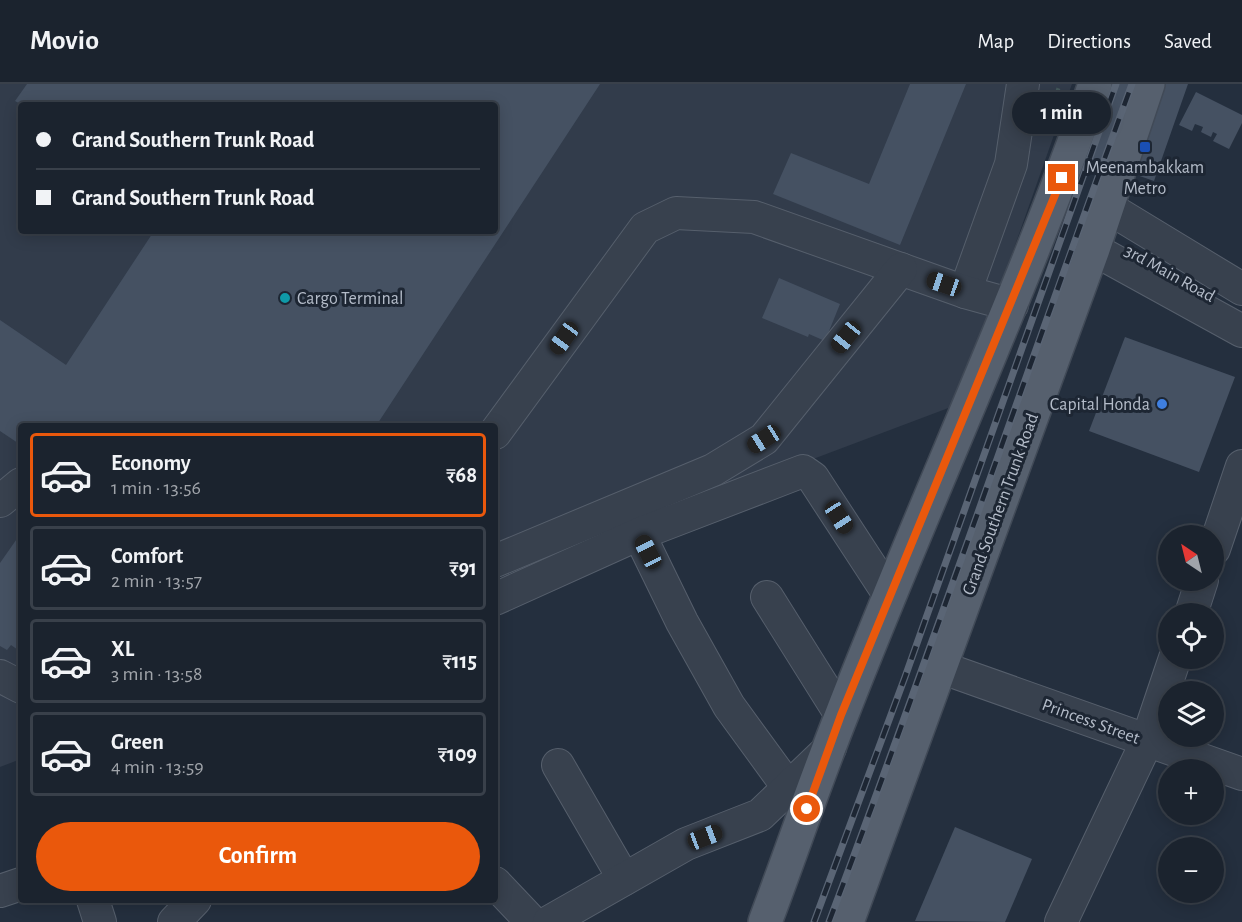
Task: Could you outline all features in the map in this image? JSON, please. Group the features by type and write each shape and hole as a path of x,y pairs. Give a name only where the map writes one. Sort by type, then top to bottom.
{"main road":[{"path":"765,922 841,715 1012,305 1062,178 1095,84"},
{"name":"Grand Southern Trunk Road","path":"847,922 1103,220 1148,84"}],"street":[{"path":"965,292 1011,164 1023,84"},
{"path":"1062,178 1053,152 1078,84"},
{"path":"1103,220 1135,161 1165,84"},
{"path":"498,429 645,228 676,213 754,217 965,292 1012,305"},
{"path":"1103,220 1242,289"},
{"path":"1103,220 1242,331"},
{"name":"3rd Main Road","path":"1103,220 1242,313"},
{"path":"498,560 713,470 764,439 901,269"},
{"path":"1147,298 1242,343"},
{"path":"1222,525 1242,466"},
{"path":"498,598 639,534 803,471 813,478 890,596"},
{"path":"0,501 18,486"},
{"path":"639,534 682,622 729,706 788,788"},
{"path":"767,597 841,715"},
{"name":"Princess Street","path":"940,667 1242,774"},
{"path":"1061,922 1147,741 1171,669"},
{"path":"0,676 18,685"},
{"path":"549,922 686,844 760,815 830,748"},
{"path":"558,765 624,879"},
{"path":"0,891 18,885"},
{"path":"498,886 532,922"},
{"path":"94,903 100,922"},
{"path":"174,922 192,903"}],"path":[{"path":"1050,112 1060,84"}],"shaded area":[{"path":"0,84 1072,84 959,404 498,578 498,423 18,423 18,760 0,767"}],"building":[{"name":"Cargo Terminal","path":"27,84 600,84 378,423 150,423 147,421 146,423 18,423 18,443 0,431 0,320 66,365 152,234 498,234 498,102 15,101"},
{"path":"910,84 966,84 900,245 773,194 791,153 869,184"},
{"path":"1101,84 1188,84 1154,181 1076,154"},
{"path":"1196,92 1242,115 1242,123 1229,149 1213,141 1217,134 1213,132 1211,137 1201,132 1203,127 1195,124 1192,131 1179,125"},
{"path":"779,278 840,304 825,341 809,334 808,337 762,318"},
{"name":"Capital Honda","path":"1125,337 1235,377 1199,472 1089,431"},
{"path":"18,537 18,650 11,645 7,650 0,646 0,563"},
{"path":"955,827 1032,859 1005,922 915,921"}],"railway":[{"path":"814,922 905,677 1116,84"},
{"path":"829,922 1132,84"}],"place":[{"name":"Meenambakkam Metro","path":"1145,147"},
{"name":"Cargo Terminal","path":"285,298"},
{"name":"Capital Honda","path":"1162,404"}],"route":[{"path":"807,809 841,715 1012,305 1062,178"}]}
